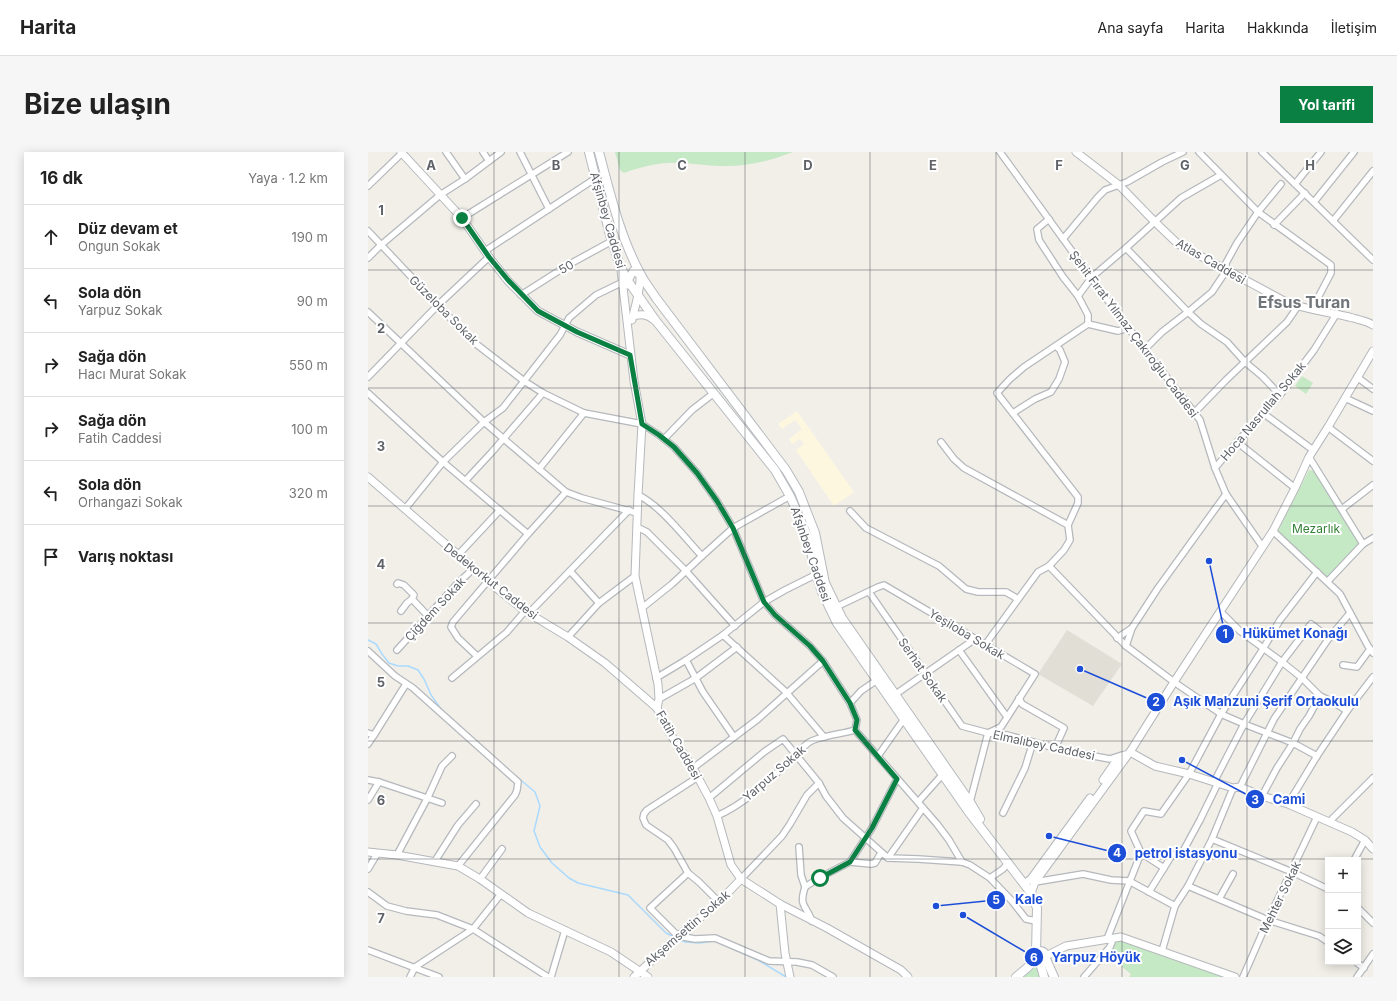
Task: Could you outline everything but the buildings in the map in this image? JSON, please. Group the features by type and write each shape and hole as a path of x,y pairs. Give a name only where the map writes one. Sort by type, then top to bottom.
{"main road":[{"name":"Afşinbey Caddesi","path":"589,152 612,241 626,281 656,321 775,470 790,496 808,538 815,570 833,609 842,618 892,696 968,804 994,846 1031,893 1037,908 1036,922 1041,957"},
{"name":"Afşinbey Caddesi","path":"598,152 626,244 640,275 786,470 799,492 815,533 825,583 838,623 877,680 892,696 904,719 943,774 968,804"},
{"path":"1016,977 1041,957"},
{"path":"1041,957 1044,977"},
{"path":"1041,957 1054,977"}],"street":[{"path":"368,186 401,152 462,218 487,254 521,295 538,311 565,326 630,355"},
{"path":"446,152 465,179"},
{"path":"482,152 489,161"},
{"path":"368,258 381,245 440,195 465,179 501,152"},
{"path":"520,152 531,176 549,208"},
{"path":"462,218 568,152"},
{"name":"Şehit Fırat Yılmaz Çakıroğlu Caddesi","path":"1000,152 1129,328 1200,420 1215,468 1226,494 1262,546"},
{"name":"Atlas Caddesi","path":"1076,152 1119,185 1154,222 1178,244 1275,297 1298,306 1337,313 1368,322 1373,325"},
{"path":"1063,239 1105,190 1127,182 1183,152"},
{"path":"1199,152 1258,212 1330,265 1331,273 1312,309"},
{"path":"1262,152 1373,260"},
{"path":"1295,184 1321,152"},
{"path":"1314,202 1354,152"},
{"path":"1333,221 1373,171"},
{"path":"1078,296 1092,277 1181,198 1221,175"},
{"path":"368,377 487,254 549,208 596,178"},
{"path":"1145,349 1162,332 1212,292 1226,271 1226,263 1236,243 1258,212 1281,184"},
{"path":"1274,225 1305,193"},
{"path":"1049,219 1037,229 1039,240 1063,277 1078,296 1088,315 1088,324"},
{"name":"Güzeloba Sokak","path":"368,231 471,340 524,381 543,393 584,413 642,424"},
{"name":"50","path":"521,295 612,241"},
{"path":"1126,248 1188,312 1227,342 1245,362 1263,377 1280,395"},
{"path":"405,509 443,462 484,422 503,408 546,355 569,318 596,295 626,281 633,271 640,275 641,286 637,295 628,340"},
{"path":"626,281 628,340"},
{"path":"1194,412 1287,322 1298,306"},
{"path":"368,312 400,344 484,422 566,492 582,498 637,513"},
{"name":"Hoca Nasrullah Sokak","path":"1215,468 1236,442 1280,395 1314,350 1337,313"},
{"path":"633,316 644,314 656,321"},
{"path":"985,645 1038,572 1049,566 1064,550 1070,540 1068,525 1078,504 1078,497 997,393 1024,367 1088,324 1118,331 1129,328"},
{"name":"Fatih Caddesi","path":"628,340 642,424 635,576 656,678 659,699 657,708 676,744 698,777 718,816 731,865 742,880 780,904 901,970 908,977"},
{"path":"1013,413 1035,399 1051,392 1059,379 1065,362 1060,350 1056,346"},
{"path":"1031,893 1035,882 1130,752 1273,531 1309,457 1373,350"},
{"path":"1357,377 1373,389"},
{"path":"368,393 443,462 528,534"},
{"path":"466,480 504,439 543,393"},
{"path":"664,439 692,410 714,393"},
{"path":"1345,398 1373,411"},
{"path":"539,469 584,413"},
{"path":"1263,413 1313,450"},
{"path":"642,424 674,447 697,473 717,501 733,528 764,602 775,615 810,646 823,661 850,703 857,720 855,730 924,808 949,840 962,862"},
{"path":"1328,427 1373,461"},
{"path":"941,442 954,459 964,468 1068,525"},
{"path":"1236,442 1295,488"},
{"path":"1309,457 1363,544"},
{"name":"Dedekorkut Caddesi","path":"368,478 488,581 527,612 568,636 621,676 657,708"},
{"path":"1342,510 1373,485"},
{"path":"477,656 458,638 451,627 453,622 566,492"},
{"path":"1126,646 1132,628 1158,588 1226,494"},
{"path":"638,495 660,512 702,556"},
{"path":"642,608 672,584 733,528 790,496"},
{"path":"458,555 500,510"},
{"path":"452,678 507,632 570,571 629,510"},
{"path":"850,511 866,528 939,566 966,589 978,592 1006,592 1018,599"},
{"path":"637,527 647,532 686,571 735,626"},
{"path":"1273,531 1328,581 1340,594 1371,651 1356,667 1343,665"},
{"path":"1328,581 1363,544 1373,538"},
{"path":"1049,566 1117,638 1174,682 1221,714 1293,743 1316,756"},
{"name":"Çiğdem Sokak","path":"397,650 457,584 473,569"},
{"path":"656,678 723,635 764,602 814,575 815,570"},
{"path":"570,571 599,603"},
{"path":"1164,868 1141,854 1131,831 1144,811 1161,814 1189,774 1221,714 1280,620 1317,572"},
{"path":"568,636 599,603 635,576"},
{"path":"397,584 404,585 414,595 412,600 407,603 401,611"},
{"name":"Yeşiloba Sokak","path":"833,609 884,585 1035,674 1001,727"},
{"name":"Serhat Sokak","path":"869,592 962,726 988,733"},
{"path":"412,600 428,616"},
{"path":"1220,613 1223,614 1240,632 1302,678 1320,696 1347,711"},
{"path":"1162,951 1175,906 1188,886 1266,733 1329,638 1350,613"},
{"path":"1149,892 1172,855 1181,855 1200,820 1216,782 1244,724 1282,662 1310,624 1329,638"},
{"path":"1117,638 1132,628"},
{"path":"723,635 786,692 824,737"},
{"path":"892,696 975,639"},
{"path":"659,699 696,678 737,647"},
{"path":"959,650 1007,717"},
{"path":"368,651 395,676 413,688 518,782 515,794 458,866"},
{"path":"686,660 714,708 734,737"},
{"path":"692,768 758,720 786,692 823,661"},
{"path":"1288,804 1316,756 1373,677"},
{"path":"850,703 861,691 877,680"},
{"path":"368,744 371,734 406,684"},
{"path":"1262,796 1276,768 1293,743 1300,729 1310,716 1320,696"},
{"path":"1019,698 1022,704 1064,728 1055,748"},
{"path":"878,756 904,719"},
{"path":"988,733 1001,727 1007,735"},
{"name":"Yarpuz Sokak","path":"718,816 728,811 758,790 797,755 809,742 855,730"},
{"name":"Elmalıbey Caddesi","path":"968,804 988,733 1007,735 1055,748 1110,759 1130,752"},
{"path":"709,798 764,752 782,739 819,782 826,796 843,818 881,853 888,858 918,858 962,862 970,865 990,878 1012,901 1026,919 1036,922"},
{"path":"1003,813 1025,768 1033,742"},
{"path":"1130,752 1156,766 1189,774 1288,804 1317,818 1352,832 1365,840 1373,849"},
{"path":"1024,884 1031,879 1116,761 1130,752"},
{"path":"397,855 428,798 442,766 452,756"},
{"path":"918,802 943,774"},
{"path":"698,777 647,810 643,818 646,825 668,840 688,873 719,902"},
{"path":"1328,822 1373,778"},
{"path":"805,887 850,862 872,828 897,779"},
{"path":"368,780 379,782 442,803"},
{"path":"368,800 379,782"},
{"path":"742,880 782,836 807,795 819,782"},
{"path":"435,861 458,825 476,804"},
{"path":"888,858 924,808"},
{"name":"Mehter Sokak","path":"1243,977 1268,920 1317,818"},
{"path":"1212,839 1292,872 1325,888"},
{"path":"1356,857 1365,840"},
{"path":"799,847 801,875 805,887 801,899 812,921"},
{"path":"480,878 502,849"},
{"path":"368,852 397,855 458,866 480,878 528,913 611,952 636,974 648,977"},
{"path":"850,862 875,863 881,853"},
{"path":"368,869 377,854"},
{"path":"1107,939 1141,854"},
{"path":"990,878 1003,869 1008,863"},
{"path":"688,873 650,908 678,936 695,939 715,938 769,961 788,963 797,962 812,965 833,977"},
{"path":"1035,882 1083,874 1111,880 1129,881 1175,906"},
{"path":"1219,899 1233,874"},
{"name":"Akşemsettin Sokak","path":"636,974 742,880"},
{"path":"1188,886 1268,920 1319,936 1325,940"},
{"path":"368,892 387,906 406,911 438,915 473,929 550,977 566,930"},
{"path":"410,977 415,967 473,929 501,894"},
{"path":"780,904 785,953 790,977"},
{"path":"1361,911 1373,923"},
{"path":"1041,957 1066,946 1121,937 1234,977"},
{"path":"1084,977 1110,947 1112,942 1107,939"},
{"path":"368,950 439,977"},
{"path":"1357,977 1373,954"},
{"path":"1360,965 1364,968"}],"shaded area":[{"path":"797,411 854,492 834,506 796,450 804,444 800,439 792,444 789,439 802,429 795,420 782,429 778,424"},
{"path":"1067,630 1122,664 1093,706 1038,674"}],"green space":[{"path":"615,152 793,152 766,161 748,164 710,166 684,163 664,163 624,173 620,170"},
{"path":"1302,376 1313,383 1306,394 1295,386"},
{"name":"Mezarlık","path":"1309,470 1315,471 1363,544 1328,581 1277,533"},
{"path":"1121,937 1235,977 1129,977 1131,974 1106,954"},
{"path":"1035,959 1044,977 1016,977"}],"waterway":[{"path":"368,640 376,644 389,663 398,666 408,666 418,670 431,695 443,712"},
{"path":"455,722 473,738"},
{"path":"498,761 535,792 540,806 534,831 540,847 552,863 569,878 578,883 628,895 666,933 674,937"},
{"path":"679,940 699,943 715,941 758,960 786,977"}],"place":[{"name":"Hükümet Konağı","path":"1209,561"},
{"name":"Aşık Mahzuni Şerif Ortaokulu","path":"1080,669"},
{"name":"Cami","path":"1182,760"},
{"name":"petrol istasyonu","path":"1049,836"},
{"name":"Kale","path":"936,906"},
{"name":"Yarpuz Höyük","path":"963,915"}],"district":[{"name":"Efsus Turan","path":"1304,302"}],"route":[{"path":"462,218 489,257 522,297 538,311 577,332 630,355 642,424 674,447 697,473 717,501 733,528 764,602 775,615 810,646 823,661 850,703 857,720 855,730 897,779 872,828 850,862 820,878"}]}
